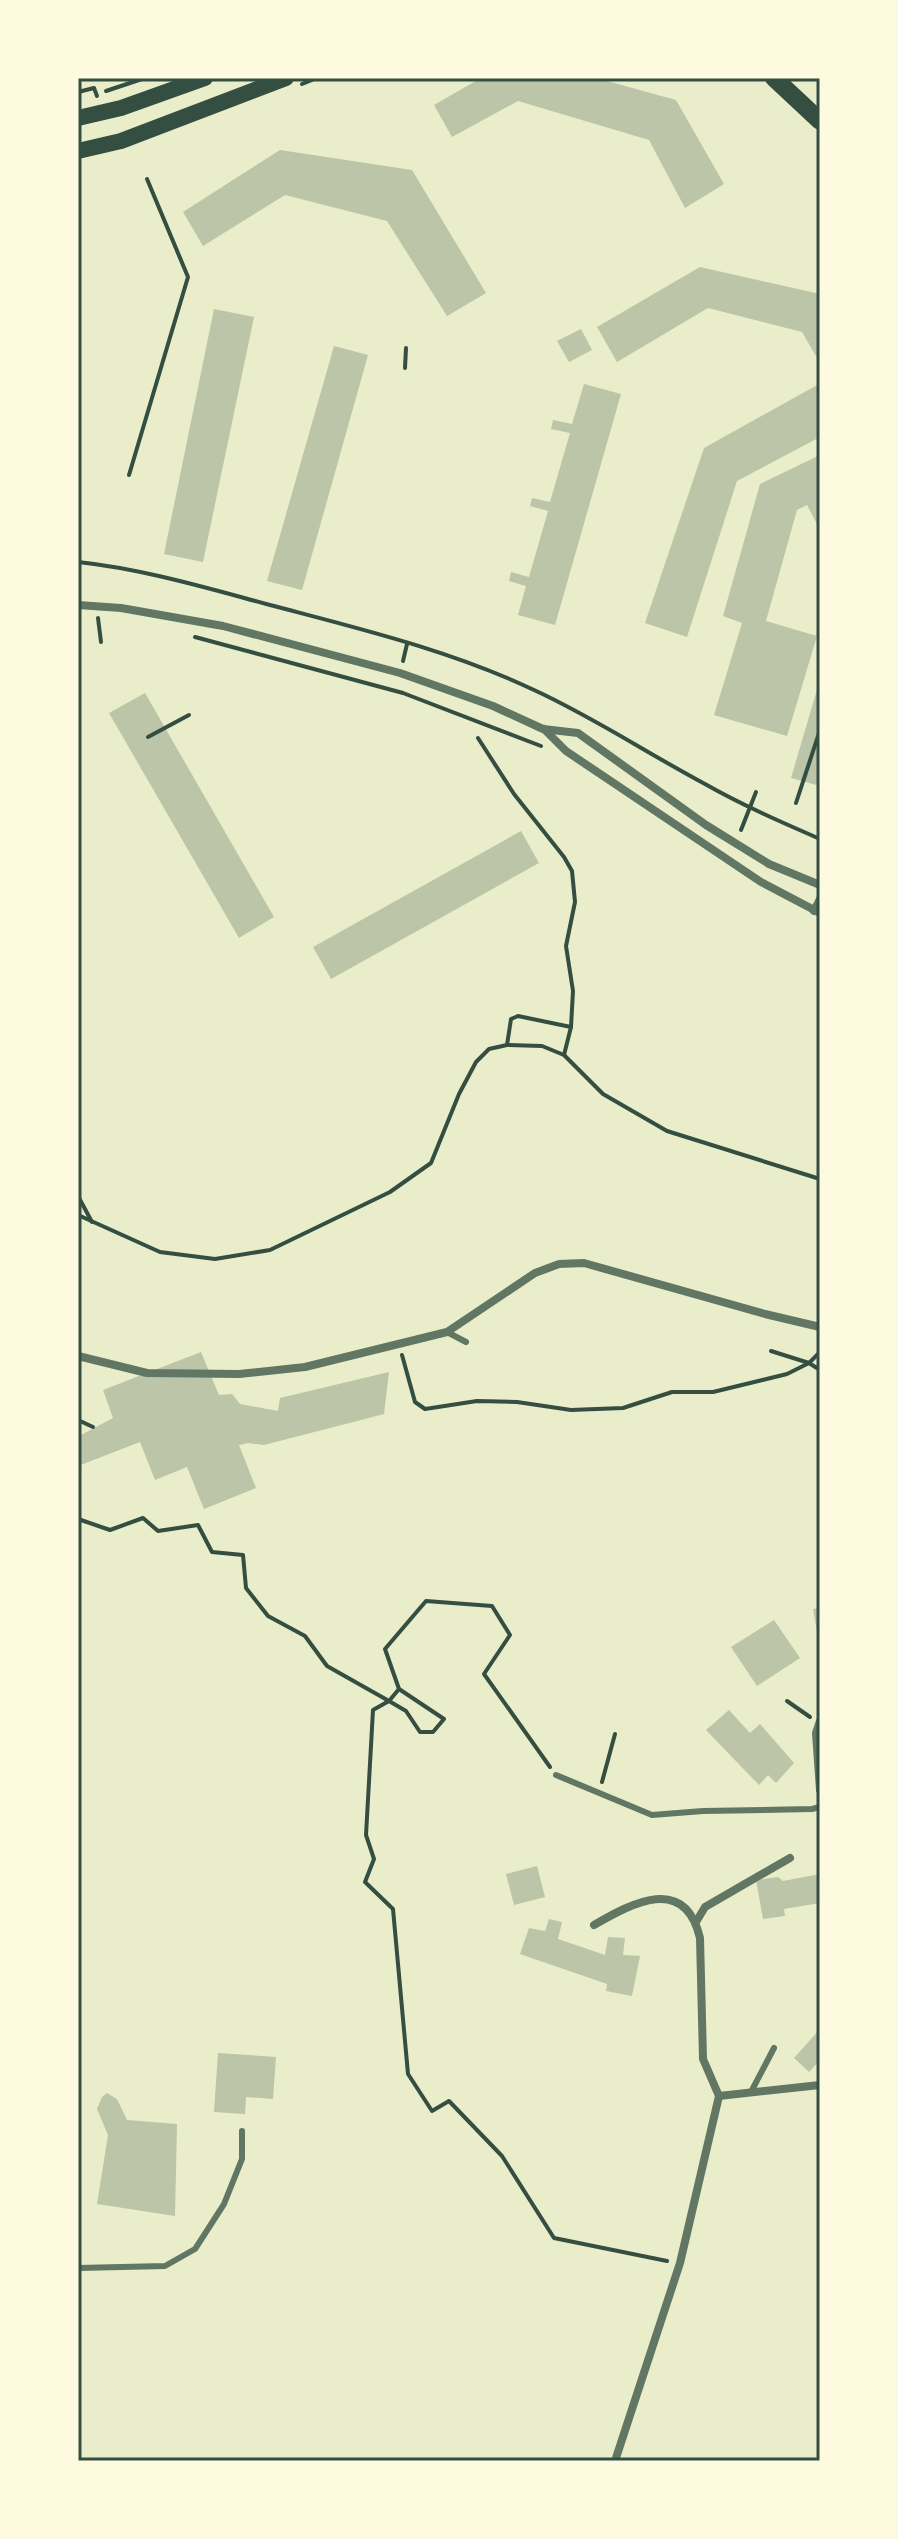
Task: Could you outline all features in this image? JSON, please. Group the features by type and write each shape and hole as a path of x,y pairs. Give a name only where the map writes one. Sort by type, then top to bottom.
{"main road":[{"path":"78,118 121,108 205,78"},
{"path":"78,151 121,141 286,78"},
{"path":"774,78 820,121"}],"street":[{"path":"78,605 121,608 208,623 308,648 400,673 493,706 543,729 578,733 706,825 769,864 820,885"},
{"path":"543,729 566,751 761,882 817,912 820,899"},
{"path":"78,1356 147,1373 239,1374 305,1367 447,1332 535,1273 559,1264 584,1263 820,1327"},
{"path":"820,1721 816,1733 820,1790"},
{"path":"696,1922 705,1907 790,1858"},
{"path":"594,1925 643,1899 660,1898 677,1903 696,1922 700,1938 703,2059 719,2096 680,2263 615,2461"},
{"path":"719,2096 820,2085"}],"lane":[{"path":"447,1332 466,1342"},
{"path":"556,1775 652,1815 820,1807"},
{"path":"751,2092 774,2048"},
{"path":"78,2268 165,2266 195,2249 224,2204 242,2159 242,2131"}],"path":[{"path":"96,95 145,78"},
{"path":"129,475 188,277 147,179"},
{"path":"405,368 406,348"},
{"path":"88,618 107,619"},
{"path":"98,618 101,642"},
{"path":"193,636 403,693 548,750"},
{"path":"148,737 189,715"},
{"path":"796,803 820,730"},
{"path":"478,738 514,794 572,871 575,902 566,946 573,991 571,1027 564,1055"},
{"path":"735,843 756,792"},
{"path":"507,1045 511,1019 518,1016 571,1027"},
{"path":"78,1215 160,1252 215,1259 270,1250 390,1192 431,1163 459,1094 476,1062 489,1049 507,1045 542,1046 564,1055 603,1094 667,1131 820,1179"},
{"path":"78,1196 93,1224"},
{"path":"400,1349 415,1402 431,1410 477,1401 517,1402 571,1410 623,1408 672,1392 713,1392 787,1374 809,1363 820,1352"},
{"path":"771,1351 809,1363 820,1370"},
{"path":"78,1420 93,1427"},
{"path":"78,1519 110,1530 143,1518 158,1531 198,1525 212,1552 243,1555 246,1588 268,1616 305,1636 327,1666 406,1711 420,1732 433,1732 444,1719 399,1689 385,1649 426,1601 492,1606 510,1635 484,1674 556,1775"},
{"path":"399,1689 389,1701 373,1710 366,1835 374,1859 365,1882 393,1909 408,2074 432,2111 449,2101 502,2156 554,2238 680,2263"},
{"path":"787,1701 810,1717"},
{"path":"599,1792 615,1734"}],"building":[{"path":"481,78 596,78 676,100 724,184 685,208 649,140 518,101 452,137 434,105"},
{"path":"280,150 412,170 486,293 447,316 387,221 285,195 203,246 183,212"},
{"path":"700,267 820,294 820,363 802,332 708,308 617,362 597,327"},
{"path":"214,309 254,317 203,562 164,554"},
{"path":"581,329 592,350 569,362 557,341"},
{"path":"334,346 368,355 302,590 267,581"},
{"path":"584,384 621,394 555,625 518,615 526,586 509,581 511,572 529,577 548,511 530,506 532,498 550,502 570,433 551,429 553,420 572,424"},
{"path":"819,384 820,437 737,481 687,637 645,623 704,448"},
{"path":"820,455 820,530 807,505 797,510 766,621 817,636 787,736 714,715 742,623 723,616 760,484"},
{"path":"820,683 820,786 791,778"},
{"path":"145,693 274,917 239,938 109,713"},
{"path":"521,831 539,863 331,979 313,947"},
{"path":"201,1352 219,1395 232,1394 240,1404 278,1411 280,1398 389,1372 384,1414 264,1445 239,1445 256,1488 204,1509 187,1467 155,1480 140,1442 78,1466 78,1428 81,1435 113,1418 103,1390"},
{"path":"820,1608 820,1632 817,1632 813,1609"},
{"path":"774,1620 800,1658 757,1686 731,1647"},
{"path":"729,1710 750,1733 760,1724 794,1763 776,1783 768,1775 759,1785 706,1730"},
{"path":"537,1866 545,1897 514,1905 506,1874"},
{"path":"820,1874 820,1903 784,1909 785,1916 763,1919 756,1880 778,1877 783,1881"},
{"path":"549,1919 562,1922 558,1939 605,1955 608,1937 625,1938 623,1955 640,1956 632,1996 606,1991 607,1984 520,1954 529,1928 545,1931"},
{"path":"820,2029 820,2060 809,2072 794,2058"},
{"path":"218,2053 276,2057 273,2099 246,2097 245,2114 214,2112"},
{"path":"107,2093 117,2099 127,2120 177,2124 175,2216 97,2204 108,2135 97,2109"}]}
